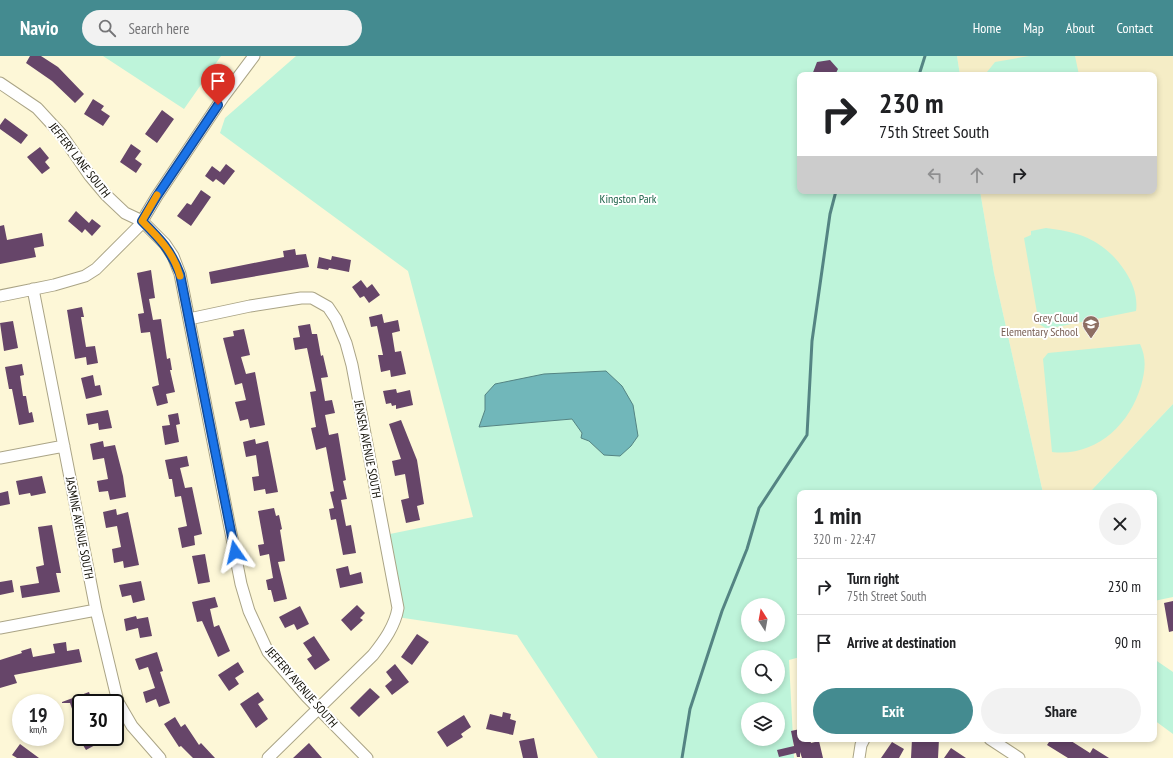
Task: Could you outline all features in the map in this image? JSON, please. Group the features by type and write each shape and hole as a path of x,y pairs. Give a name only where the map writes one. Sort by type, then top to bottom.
{"street":[{"path":"0,296 85,276 96,269 139,226 157,196 224,96 254,56"},
{"name":"JEFFERY LANE SOUTH","path":"0,82 37,108 61,134 90,176 106,195 125,213 142,221"},
{"name":"JEFFERY AVENUE SOUTH","path":"142,221 165,244 173,256 180,274 241,584 249,611 268,652 318,708 367,758"},
{"name":"JASMINE AVENUE SOUTH","path":"33,289 96,610 118,702 132,726 160,758"},
{"name":"JENSEN AVENUE SOUTH","path":"189,319 250,306 301,298 312,298 328,307 336,319 346,343 370,455 398,608 397,617 385,640 373,655 268,758"},
{"path":"0,458 64,446"},
{"path":"0,628 96,610"},
{"path":"859,758 862,742"},
{"path":"995,742 1019,758"}],"shaded area":[{"name":"Grey Cloud Elementary School","path":"957,56 1173,56 1173,404 1092,490 1042,490 994,273 981,194 1157,194 1157,72 960,72"}],"green space":[{"path":"103,56 221,56 184,109"},
{"name":"Kingston Park","path":"296,56 957,56 960,72 797,72 797,194 981,194 994,273 1042,490 797,490 797,658 789,660 794,758 598,758 517,635 397,617 385,535 473,517 408,271 220,133 225,118","holes":["633,405 604,455 589,441 581,438 582,433 573,419 479,427 485,410"]},
{"path":"1029,56 1075,56 1078,72 987,72 995,62"},
{"path":"1046,228 1081,235 1100,245 1109,252 1125,271 1130,280 1136,295 1136,311 1047,329 1039,324 1024,238 1031,235 1031,231"},
{"path":"1140,344 1144,355 1144,375 1135,401 1119,426 1096,444 1068,452 1052,452 1043,359 1048,353"},
{"path":"1173,404 1173,597 1157,600 1157,490 1092,490"},
{"path":"1157,661 1173,672 1173,734 1157,722"}],"water":[{"path":"606,371 622,386 633,405 638,436 631,446 620,456 604,455 589,441 581,438 582,433 572,419 479,427 485,410 485,395 495,384 544,374"}],"building":[{"path":"30,56 41,56 58,67 84,94 75,103 52,81 26,63"},
{"path":"830,60 838,69 836,72 813,72 817,62"},
{"path":"93,99 104,106 101,110 110,116 103,126 84,114"},
{"path":"162,110 174,119 157,143 145,134"},
{"path":"5,118 28,135 21,144 0,129 0,125"},
{"path":"131,144 141,151 135,159 142,164 136,173 120,162"},
{"path":"40,147 49,158 45,162 50,168 42,174 27,157"},
{"path":"226,164 235,171 224,185 216,179 213,182 205,176 212,166 220,172"},
{"path":"201,190 211,197 191,226 177,216 187,203 191,205"},
{"path":"76,211 89,223 92,219 101,226 92,236 85,229 82,233 68,221"},
{"path":"4,225 7,240 42,233 44,246 34,248 36,257 0,264 0,226"},
{"path":"295,249 296,255 306,254 309,267 211,284 209,272 284,257 283,251"},
{"path":"332,256 351,260 349,272 329,268 328,270 317,268 319,257 331,260"},
{"path":"151,270 155,298 149,299 153,320 161,319 167,359 170,358 172,370 170,370 175,392 166,394 168,403 157,406 152,387 159,385 150,332 141,333 138,314 144,313 137,273"},
{"path":"361,280 367,288 372,284 380,295 369,303 364,296 360,298 352,287"},
{"path":"82,307 84,317 81,317 86,347 95,346 98,363 87,365 86,357 75,359 67,310"},
{"path":"382,314 384,323 398,320 400,331 392,333 395,352 401,351 406,374 391,377 390,370 381,372 378,355 383,355 377,326 371,327 369,317"},
{"path":"13,321 18,348 4,351 0,323"},
{"path":"310,324 312,334 317,334 321,356 323,355 328,377 321,378 325,401 332,400 335,413 325,415 329,435 338,433 346,480 343,481 347,499 341,500 346,526 351,525 356,553 343,555 336,519 331,520 329,509 334,508 330,492 334,491 326,447 316,450 311,428 316,427 310,392 316,391 307,348 295,350 293,338 300,337 298,326"},
{"path":"244,329 250,355 241,357 246,374 255,372 265,425 250,428 248,419 240,421 235,402 246,400 242,383 235,385 223,338 234,336 233,331"},
{"path":"22,364 24,375 20,376 23,396 26,396 29,413 32,412 34,422 19,425 12,389 9,389 5,367"},
{"path":"93,375 95,386 100,385 102,395 86,399 81,378"},
{"path":"396,389 397,393 410,390 413,405 396,409 396,405 392,406 391,403 386,404 383,391"},
{"path":"108,410 112,428 99,430 98,423 88,425 86,414"},
{"path":"178,413 180,424 176,425 179,442 165,445 162,426 170,425 168,415"},
{"path":"401,420 417,460 424,504 417,506 420,520 406,523 401,500 409,498 405,474 395,476 392,461 401,459 389,424"},
{"path":"255,439 256,444 268,441 278,492 266,494 265,489 254,491 252,477 259,476 256,455 246,457 243,442"},
{"path":"103,441 104,447 115,445 123,476 126,497 110,500 108,491 99,492 97,481 108,479 104,458 93,460 90,444"},
{"path":"187,456 189,466 180,468 185,488 192,487 202,534 194,536 195,545 182,548 178,528 187,526 181,496 175,497 172,479 169,479 165,460"},
{"path":"42,476 46,493 31,496 30,493 19,495 16,481"},
{"path":"8,491 10,504 0,506 0,493"},
{"path":"274,508 276,516 279,515 282,529 280,530 285,561 278,562 287,599 274,602 271,590 268,590 266,580 273,578 269,554 260,556 258,545 264,544 258,511"},
{"path":"116,509 117,515 128,512 139,565 124,568 123,561 114,563 112,549 121,547 117,526 106,528 103,512"},
{"path":"52,525 61,573 56,573 60,592 22,598 20,586 39,583 36,567 44,565 38,527"},
{"path":"205,554 210,582 198,584 192,556"},
{"path":"348,566 350,575 361,572 363,583 340,588 336,569"},
{"path":"12,580 14,592 0,595 0,582"},
{"path":"141,581 145,600 133,603 131,595 122,597 119,585"},
{"path":"215,597 218,607 210,609 214,627 219,625 230,651 218,657 202,621 197,622 192,602"},
{"path":"1173,601 1173,631 1169,632 1164,603"},
{"path":"357,605 365,613 360,618 363,620 351,631 341,620"},
{"path":"300,606 309,624 297,630 294,624 285,628 279,617"},
{"path":"136,616 137,619 148,617 152,636 140,638 138,628 126,631 124,619"},
{"path":"417,634 429,642 412,665 401,657"},
{"path":"314,636 330,660 315,670 307,659 312,656 303,643"},
{"path":"66,642 67,651 79,649 82,662 14,675 17,683 0,688 0,660 22,653 21,651 31,648 33,657 55,653 53,644"},
{"path":"157,652 163,671 160,672 170,703 159,707 156,699 146,703 143,692 155,688 148,667 139,670 135,659"},
{"path":"238,662 244,672 235,678 239,684 229,691 218,675"},
{"path":"395,664 409,682 392,695 385,686 392,680 386,672"},
{"path":"370,688 380,697 359,717 350,708"},
{"path":"258,692 264,700 258,704 268,719 256,728 240,704"},
{"path":"72,698 72,709 70,703 64,703 64,701"},
{"path":"503,712 511,714 510,719 516,721 513,735 486,729 490,714 502,717"},
{"path":"464,715 471,727 461,734 463,737 447,747 437,732"},
{"path":"175,717 181,727 185,724 199,745 201,743 215,758 193,758 181,746 179,747 164,724"},
{"path":"797,730 797,742 819,742 823,758 802,758 800,752 800,757 797,757 796,753 779,757 777,750 794,746 791,731"},
{"path":"534,738 538,758 523,758 519,741"},
{"path":"892,742 904,749 899,758 881,758"},
{"path":"912,742 939,742 938,758 911,758"},
{"path":"1049,742 1073,742 1090,753 1093,748 1109,758 1068,758 1047,745"},
{"path":"309,743 322,758 293,758"},
{"path":"19,746 23,746 39,758 17,758 12,755"},
{"path":"84,746 93,746 86,750"},
{"path":"951,748 966,758 944,758"}],"waterway":[{"path":"920,72 925,56"},
{"path":"682,758 690,709 722,611 747,549 759,508 807,435 812,341 830,214 835,194"}],"slow traffic":[{"path":"157,195 142,221 165,244 173,256 180,276"}],"place":[{"name":"Grey Cloud Elementary School","path":"1091,339"}],"route":[{"path":"218,105 142,221 165,244 173,256 180,274 235,552"}]}
